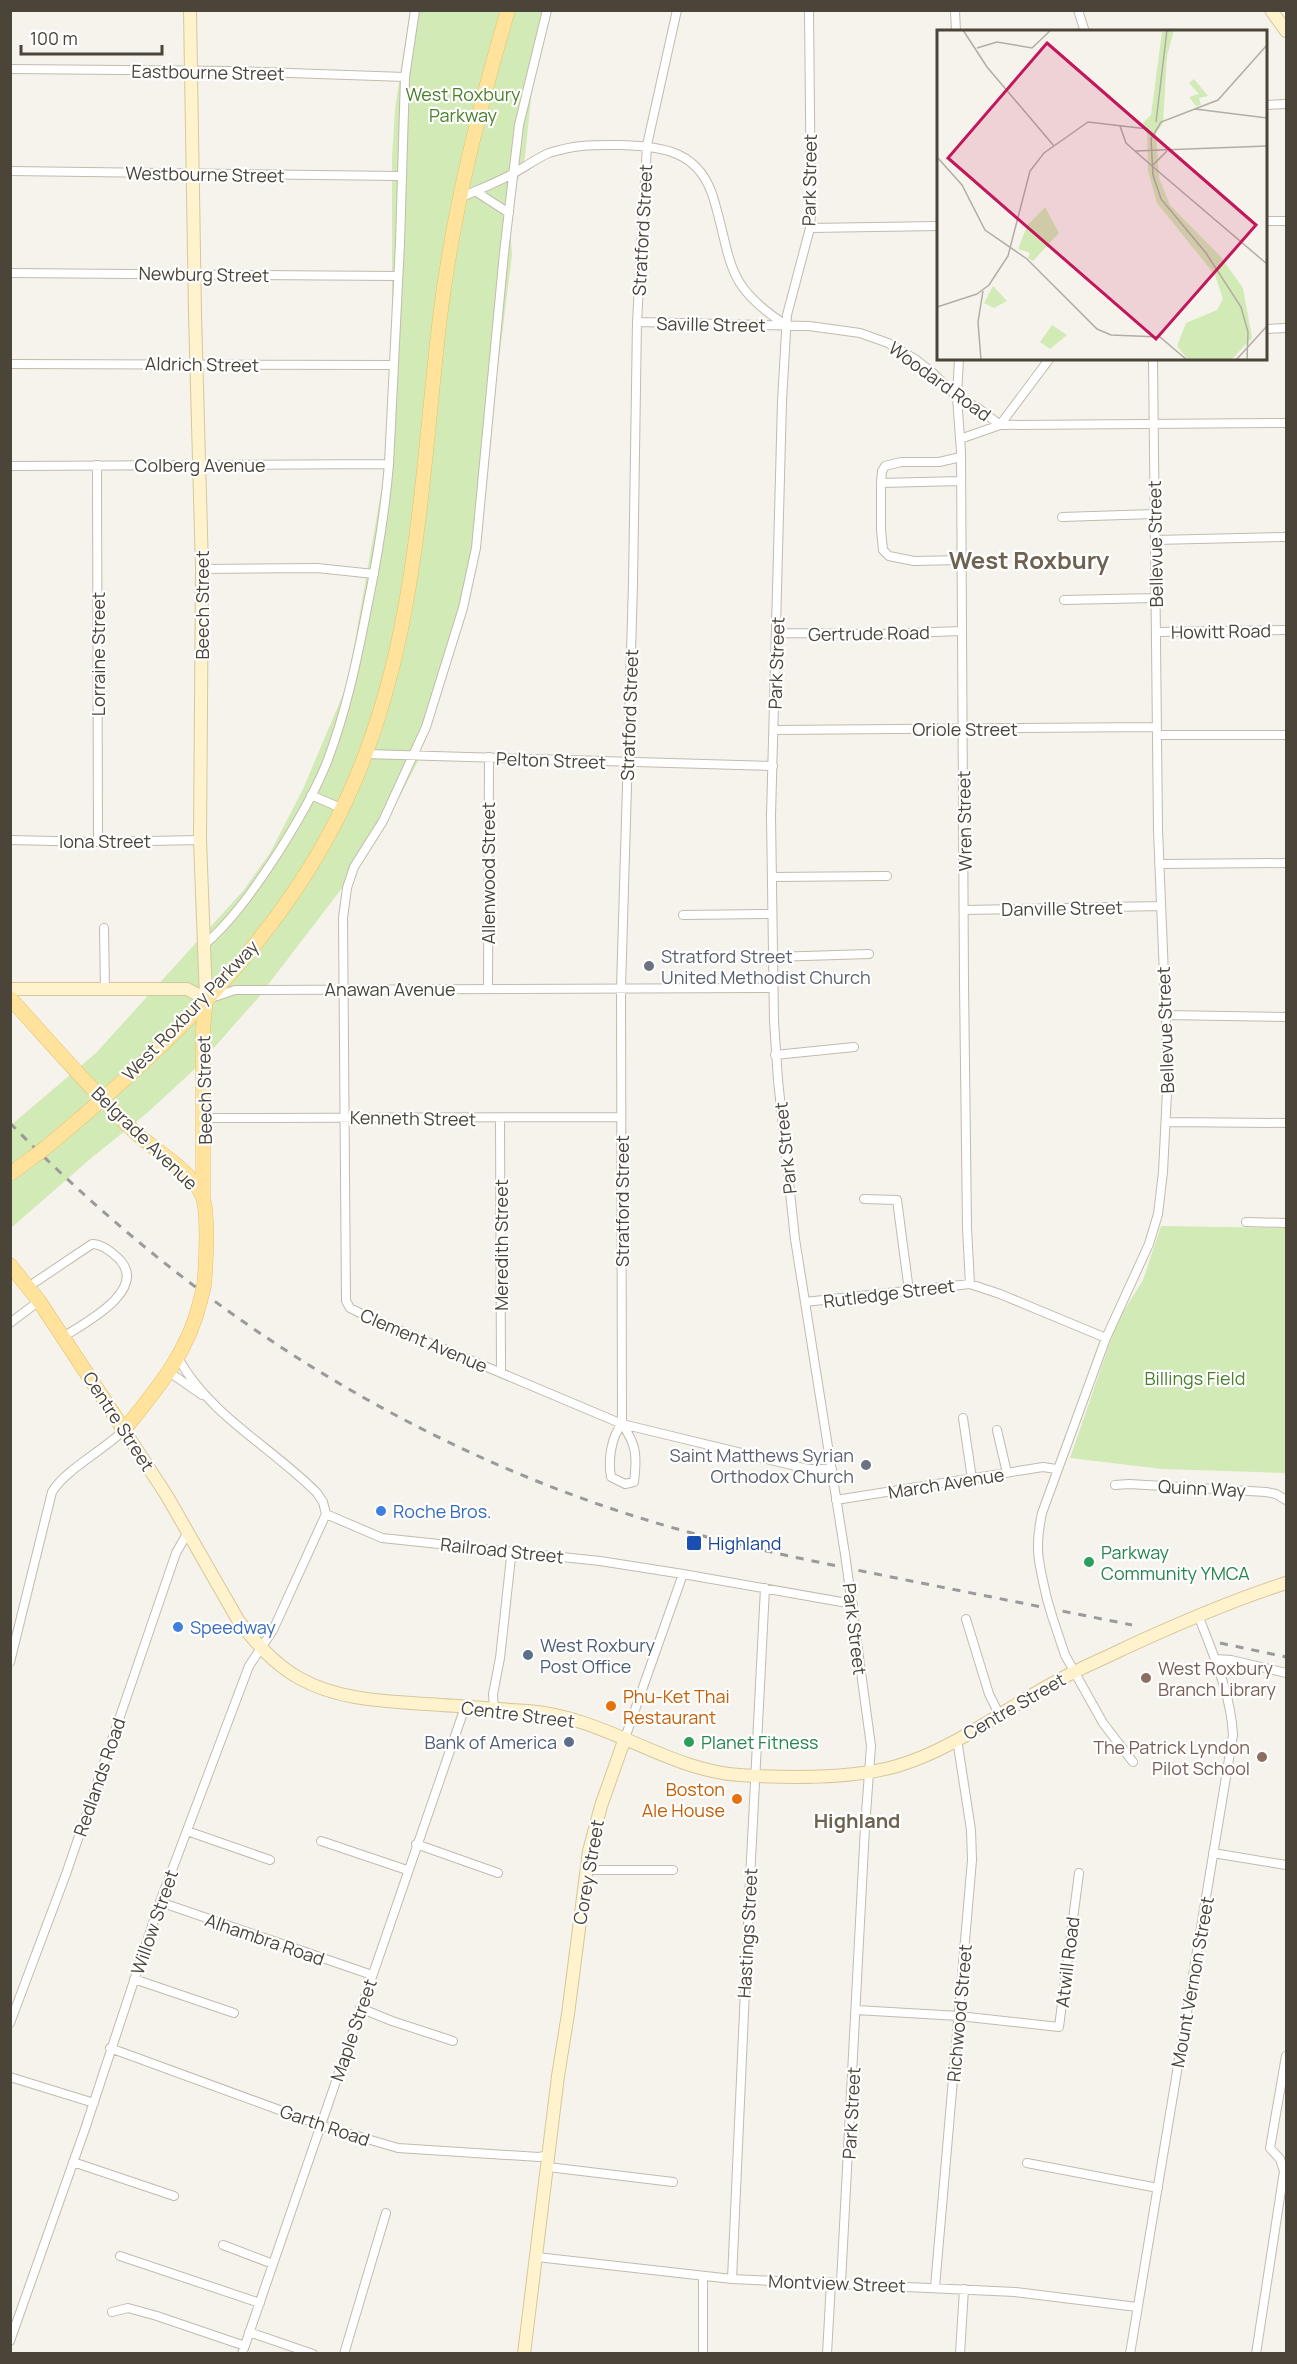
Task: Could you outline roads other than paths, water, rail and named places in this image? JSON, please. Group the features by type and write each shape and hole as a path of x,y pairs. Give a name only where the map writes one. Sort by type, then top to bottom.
{"main road":[{"name":"West Roxbury Parkway","path":"10,1174 44,1149 103,1099 206,999 283,907 319,854 343,809 366,754 390,679 408,602 419,523 441,315 459,198 488,76 508,10"},
{"name":"Belgrade Avenue","path":"10,998 137,1134 188,1176 203,1198 206,1252 204,1286 191,1332 170,1372 124,1430"},
{"name":"Beech Street","path":"203,1198 203,1029 206,999"},
{"name":"Centre Street","path":"10,1266 39,1301 124,1430"}],"street":[{"name":"Beech Street","path":"190,10 202,569 200,840 206,999"},
{"name":"West Roxbury Parkway","path":"203,946 218,933 250,895 290,834 326,764 343,717 374,574 386,500 398,276 405,76 415,10"},
{"path":"415,754 447,665 463,608 476,548 519,125 547,10"},
{"name":"Stratford Street","path":"622,1424 631,1436 636,1456 634,1482 625,1484 611,1477 610,1470 614,1438 622,1424 621,988 633,584 637,322 647,146 677,10"},
{"name":"Park Street","path":"809,10 810,228 786,326 773,766 773,988 775,1055 795,1239 845,1554 871,1746 841,2283"},
{"path":"955,10 956,30"},
{"path":"1078,10 1084,30"},
{"path":"1271,10 1287,31"},
{"name":"Eastbourne Street","path":"10,69 190,70 405,76"},
{"path":"1267,105 1287,104"},
{"path":"459,198 513,174 546,154 571,147 591,143 647,146 673,151 696,166 707,182 714,199 731,268 746,294 763,310 786,326"},
{"name":"Westbourne Street","path":"10,171 400,177"},
{"path":"475,191 509,213"},
{"path":"1267,221 1287,220"},
{"path":"810,228 937,226"},
{"name":"Newburg Street","path":"10,273 398,276"},
{"name":"Saville Street","path":"637,322 786,326"},
{"name":"Woodard Road","path":"786,326 835,328 860,333 888,343 933,374 957,397 978,408 1000,425 1287,423"},
{"path":"1267,328 1287,328"},
{"name":"Wren Street","path":"959,360 957,397 961,457 964,983 967,1228 970,1284"},
{"path":"960,439 1000,425 1049,360"},
{"name":"Bellevue Street","path":"1133,1762 1103,1723 1065,1655 1047,1599 1037,1555 1036,1537 1056,1469 1106,1338 1149,1244 1158,1214 1168,1072 1159,864 1153,360"},
{"name":"Aldrich Street","path":"10,364 393,365"},
{"path":"961,457 939,462 890,463 882,471 881,483 881,530 884,550 889,556 914,561 961,560"},
{"name":"Colberg Avenue","path":"10,466 389,464"},
{"name":"Lorraine Street","path":"97,465 98,842"},
{"path":"881,483 961,481"},
{"path":"1062,517 1154,514"},
{"path":"1155,540 1287,537"},
{"path":"202,569 317,568 374,574"},
{"path":"1064,600 1155,598"},
{"name":"Howitt Road","path":"1156,632 1287,630"},
{"name":"Gertrude Road","path":"777,633 880,634 961,631"},
{"name":"Oriole Street","path":"774,730 963,729 1287,735"},
{"name":"Pelton Street","path":"366,754 773,766"},
{"name":"Clement Avenue","path":"415,754 383,821 354,867 347,888 343,918 345,1285 346,1301 350,1308 622,1424 808,1469 832,1469"},
{"name":"Allenwood Street","path":"488,988 489,757"},
{"path":"311,795 343,809"},
{"name":"Iona Street","path":"10,840 98,842 200,840"},
{"path":"1159,864 1287,863"},
{"path":"772,877 887,876"},
{"name":"Danville Street","path":"965,910 1160,906"},
{"path":"683,915 772,914"},
{"path":"104,928 105,989"},
{"path":"773,957 868,954"},
{"name":"Anawan Avenue","path":"206,999 235,990 773,988"},
{"path":"10,989 187,989 206,999"},
{"path":"1165,1015 1287,1017"},
{"path":"775,1055 854,1047"},
{"name":"Kenneth Street","path":"204,1118 621,1118"},
{"name":"Meredith Street","path":"500,1118 501,1371"},
{"path":"1166,1122 1287,1123"},
{"path":"864,1199 897,1200 909,1291"},
{"path":"1246,1222 1287,1223"},
{"path":"20,1280 92,1244 99,1244 124,1265 126,1273 124,1287 119,1296 111,1305 63,1337"},
{"name":"Rutledge Street","path":"805,1302 970,1284 1106,1338"},
{"path":"10,1323 39,1301"},
{"path":"178,1358 208,1399"},
{"path":"170,1372 208,1399 310,1487 321,1498 326,1514"},
{"path":"963,1418 972,1479"},
{"path":"10,1662 52,1492 68,1474 109,1445 124,1430"},
{"name":"Centre Street","path":"124,1430 188,1532 235,1615 262,1648 301,1679 340,1694 372,1700 494,1708 563,1716 626,1738 696,1767 726,1774 869,1772 918,1758 957,1739 1074,1671 1198,1615 1287,1583"},
{"path":"997,1431 1007,1473"},
{"name":"March Avenue","path":"836,1500 1043,1467 1056,1469"},
{"name":"Quinn Way","path":"1115,1485 1266,1492 1287,1500"},
{"name":"Railroad Street","path":"326,1514 382,1538 600,1561 683,1574"},
{"name":"Willow Street","path":"10,2341 14,2319 74,2162 160,1902 249,1666 279,1619 326,1514"},
{"name":"Redlands Road","path":"10,2023 66,1874 176,1552 188,1532"},
{"path":"494,1708 493,1695 500,1658 511,1557"},
{"path":"683,1574 852,1605"},
{"name":"Corey Street","path":"524,2354 589,1851 596,1822 683,1574"},
{"name":"Hastings Street","path":"732,2279 765,1588"},
{"name":"Mount Vernon Street","path":"1130,2354 1233,1736 1232,1715 1216,1659 1198,1615"},
{"path":"966,1619 989,1694 999,1714"},
{"path":"1216,1659 1231,1660 1287,1673"},
{"name":"Maple Street","path":"244,2350 407,1870 465,1707"},
{"name":"Richwood Street","path":"935,2287 972,1843 957,1739"},
{"path":"187,1832 270,1860"},
{"path":"321,1841 407,1870"},
{"path":"416,1845 498,1873"},
{"path":"1213,1853 1287,1865"},
{"path":"587,1870 673,1870"},
{"name":"Atwill Road","path":"856,2010 959,2016 1059,2027 1079,1873"},
{"name":"Alhambra Road","path":"160,1902 372,1975"},
{"path":"134,1979 234,2013"},
{"path":"360,2008 453,2041"},
{"name":"Garth Road","path":"110,2048 320,2125 398,2148 539,2157 549,2161 673,2182"},
{"path":"1256,2354 1284,2172 1283,2158 1270,2148 1286,2056"},
{"path":"10,2077 94,2103"},
{"path":"74,2162 174,2196"},
{"path":"1027,2163 1158,2188"},
{"path":"344,2354 386,2213"},
{"path":"223,2245 273,2265"},
{"path":"120,2256 260,2303"},
{"name":"Montview Street","path":"537,2257 732,2279 964,2289 1065,2296 1137,2307"},
{"path":"703,2276 703,2354"},
{"path":"827,2354 831,2282"},
{"path":"960,2354 964,2289"},
{"path":"112,2312 128,2308 158,2316 244,2350"},
{"path":"249,2332 313,2354"}],"railway":[{"path":"10,1123 82,1193 158,1258 238,1318 322,1373 409,1422 499,1465 592,1502 713,1539 1132,1625"},
{"path":"1220,1643 1286,1657"}],"place":[{"name":"Stratford Street United Methodist Church","path":"649,966"},
{"name":"Saint Matthews Syrian Orthodox Church","path":"866,1465"},
{"name":"Roche Bros.","path":"381,1511"},
{"name":"Highland","path":"694,1543"},
{"name":"Parkway Community YMCA","path":"1089,1562"},
{"name":"Speedway","path":"178,1627"},
{"name":"West Roxbury Post Office","path":"528,1655"},
{"name":"West Roxbury Branch Library","path":"1146,1678"},
{"name":"Phu-Ket Thai Restaurant","path":"611,1706"},
{"name":"Bank of America","path":"569,1742"},
{"name":"Planet Fitness","path":"689,1742"},
{"name":"The Patrick Lyndon Pilot School","path":"1262,1757"},
{"name":"Boston Ale House","path":"737,1799"}],"district":[{"name":"West Roxbury","path":"1029,559"},
{"name":"Highland","path":"857,1820"}],"park label":[{"name":"Billings Field","path":"1195,1378"}]}
